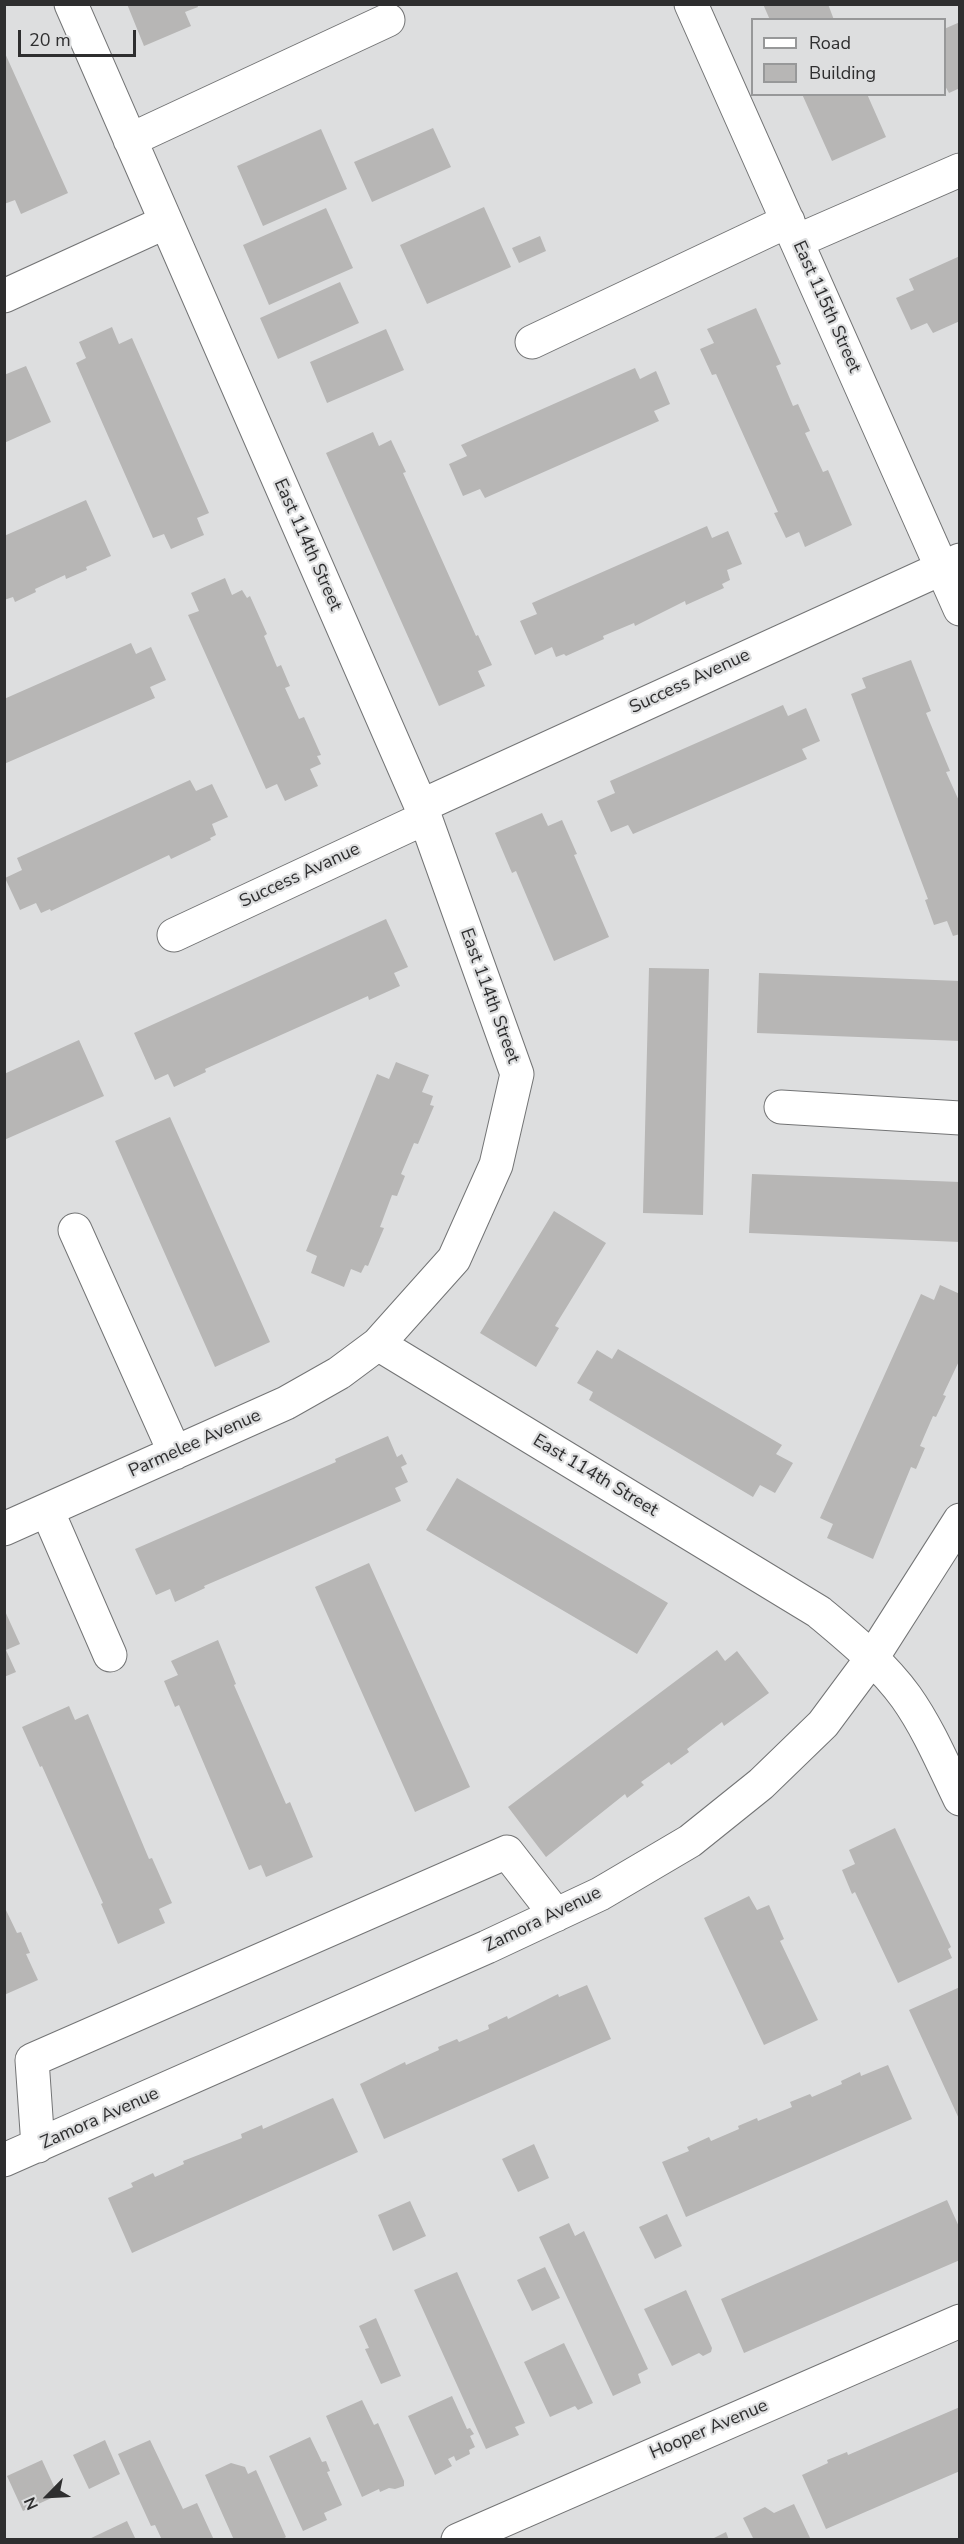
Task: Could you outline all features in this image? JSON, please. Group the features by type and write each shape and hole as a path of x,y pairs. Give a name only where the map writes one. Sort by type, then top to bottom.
{"street":[{"name":"East 114th Street","path":"71,4 423,812 517,1074 496,1165 454,1259 378,1344 819,1612 872,1658 905,1696 932,1738 960,1799"},
{"name":"East 115th Street","path":"691,4 792,231 950,564 960,609"},
{"path":"130,140 388,20"},
{"path":"532,342 792,231 960,170"},
{"path":"4,296 166,222"},
{"name":"Success Avenue","path":"423,812 950,564"},
{"name":"Success Avanue","path":"174,935 423,812"},
{"path":"781,1107 960,1118"},
{"path":"75,1230 175,1453"},
{"name":"Parmelee Avenue","path":"4,1529 286,1403 339,1373 378,1344"},
{"path":"47,1510 110,1655"},
{"name":"Zamora Avenue","path":"4,2160 556,1915 600,1894 690,1841 761,1784 823,1724 872,1658 960,1520"},
{"path":"38,2146 32,2060 507,1852 556,1915"},
{"name":"Hooper Avenue","path":"458,2540 960,2321"}],"building":[{"path":"127,4 197,4 198,7 185,12 191,26 144,46"},
{"path":"763,4 828,4 833,18 769,18"},
{"path":"960,22 960,88 949,93 946,88 946,28"},
{"path":"4,51 68,193 21,214 15,200 4,204"},
{"path":"803,96 868,96 886,137 832,161"},
{"path":"433,128 451,167 372,202 354,162"},
{"path":"321,129 347,189 263,226 237,166"},
{"path":"484,207 511,267 427,304 400,245"},
{"path":"326,208 353,268 269,305 243,245"},
{"path":"540,236 546,251 519,263 512,248"},
{"path":"960,256 960,321 933,333 927,323 911,330 896,298 914,290 909,279"},
{"path":"340,282 359,323 278,359 260,318"},
{"path":"756,308 781,364 776,366 793,406 798,404 810,431 805,433 823,472 828,470 852,525 805,547 799,532 786,538 774,513 778,512 716,374 712,375 700,349 714,343 707,329"},
{"path":"112,327 119,344 132,338 209,513 197,518 204,535 171,549 164,534 153,538 76,363 86,358 79,342"},
{"path":"386,329 404,370 327,403 310,362"},
{"path":"26,366 51,422 4,443 4,375"},
{"path":"635,368 640,379 656,371 670,404 654,411 659,421 485,498 480,489 463,496 449,464 467,456 461,445"},
{"path":"373,432 379,446 391,440 406,472 403,473 476,636 478,635 492,665 478,671 485,686 439,706 326,453"},
{"path":"86,500 111,556 86,567 87,570 66,579 65,575 35,589 36,592 15,602 13,597 4,600 4,536"},
{"path":"707,526 712,538 728,531 742,564 727,570 730,580 722,584 724,588 686,605 685,601 635,626 634,623 603,636 604,639 566,656 564,654 556,657 552,647 535,655 520,621 537,614 532,603"},
{"path":"225,578 232,595 242,590 247,598 250,596 267,634 264,636 277,667 281,665 290,686 285,688 299,719 304,717 321,755 317,756 321,764 310,769 318,786 285,801 277,784 266,789 188,615 199,611 191,593"},
{"path":"131,643 136,654 151,647 166,680 150,687 155,698 4,764 4,699"},
{"path":"911,660 931,711 926,713 950,771 946,772 960,803 960,934 953,936 947,921 934,925 925,900 928,899 851,694 866,688 862,678"},
{"path":"783,705 788,716 806,708 820,741 802,749 807,759 633,834 628,825 611,832 597,801 615,793 610,781"},
{"path":"190,780 196,791 212,784 228,817 212,824 216,835 210,838 211,840 171,859 169,855 51,911 50,909 41,913 36,903 20,910 5,878 22,870 17,858"},
{"path":"542,813 548,826 562,820 577,854 574,855 609,937 554,961 516,871 512,873 495,833"},
{"path":"386,919 408,967 394,973 400,986 369,1000 368,996 205,1069 206,1072 174,1087 168,1074 155,1080 134,1033"},
{"path":"649,968 709,969 703,1215 643,1213"},
{"path":"759,973 960,981 960,1041 757,1033"},
{"path":"79,1040 104,1096 4,1140 4,1074"},
{"path":"396,1062 429,1075 422,1092 433,1096 430,1105 434,1106 418,1144 414,1143 401,1174 405,1176 397,1196 392,1195 380,1227 384,1228 368,1266 365,1265 361,1273 351,1269 344,1287 311,1273 317,1256 306,1251 377,1074 389,1079"},
{"path":"170,1117 270,1342 215,1367 115,1141"},
{"path":"752,1174 960,1182 960,1242 749,1233"},
{"path":"554,1211 606,1243 555,1326 559,1328 536,1367 480,1333"},
{"path":"940,1285 960,1294 960,1359 943,1395 946,1396 936,1417 933,1416 920,1446 925,1448 916,1469 911,1467 873,1559 827,1538 833,1524 820,1518 921,1294 934,1300"},
{"path":"618,1349 782,1445 776,1454 793,1463 775,1493 760,1485 753,1497 589,1400 593,1392 577,1383 597,1350 612,1359"},
{"path":"388,1436 397,1457 402,1454 407,1464 401,1467 408,1482 395,1488 401,1501 204,1586 205,1588 175,1602 170,1589 156,1595 135,1549 336,1462 335,1459"},
{"path":"457,1478 668,1603 637,1654 426,1530"},
{"path":"369,1563 470,1787 415,1812 315,1587"},
{"path":"4,1609 20,1644 6,1650 16,1672 4,1677"},
{"path":"218,1640 236,1684 234,1685 286,1804 290,1802 313,1857 266,1877 261,1865 249,1870 179,1705 175,1707 164,1681 178,1675 171,1661"},
{"path":"717,1650 725,1661 737,1651 769,1693 724,1726 722,1722 687,1749 689,1752 671,1765 669,1762 641,1782 644,1785 627,1798 625,1794 546,1857 508,1807"},
{"path":"69,1706 75,1720 88,1714 149,1859 152,1858 172,1903 159,1909 165,1923 118,1944 101,1904 103,1903 42,1766 40,1767 22,1727"},
{"path":"895,1828 951,1947 948,1949 952,1958 898,1983 855,1892 852,1894 842,1870 855,1864 849,1850"},
{"path":"749,1896 757,1910 769,1905 784,1939 780,1941 818,2020 764,2045 704,1918"},
{"path":"4,1906 17,1933 21,1932 30,1953 26,1954 38,1980 4,1995"},
{"path":"587,1985 611,2039 384,2139 360,2084 405,2062 406,2065 439,2050 438,2047 457,2039 459,2042 489,2029 488,2025 507,2016 508,2019 558,1994 559,1997"},
{"path":"960,1987 960,2121 909,2010"},
{"path":"888,2065 912,2119 686,2217 662,2162 689,2151 687,2147 709,2137 711,2141 757,2118 758,2121 792,2107 790,2102 810,2094 812,2097 842,2084 841,2081 860,2072 861,2076"},
{"path":"333,2098 358,2152 132,2253 108,2198 133,2187 131,2183 153,2173 155,2177 184,2164 183,2161 242,2138 241,2134 262,2125 263,2129"},
{"path":"534,2144 549,2178 518,2192 502,2159"},
{"path":"947,2200 960,2229 960,2260 744,2353 721,2299"},
{"path":"410,2201 426,2236 393,2251 378,2215"},
{"path":"667,2214 682,2246 655,2259 639,2227"},
{"path":"569,2223 575,2236 584,2231 648,2369 638,2374 641,2383 613,2396 539,2237"},
{"path":"545,2267 560,2298 532,2311 517,2280"},
{"path":"457,2272 525,2423 515,2427 519,2435 486,2449 414,2290"},
{"path":"686,2290 712,2348 711,2352 703,2356 699,2353 672,2366 644,2309"},
{"path":"376,2318 401,2376 381,2384 365,2349 369,2348 359,2326"},
{"path":"564,2343 593,2403 578,2410 575,2406 550,2417 524,2362"},
{"path":"452,2396 467,2429 470,2428 474,2434 470,2436 475,2447 469,2450 470,2454 456,2461 454,2456 448,2459 452,2466 435,2475 408,2416"},
{"path":"362,2400 374,2425 378,2423 404,2481 404,2486 380,2492 379,2489 362,2497 326,2416"},
{"path":"960,2407 960,2471 826,2529 802,2475 828,2463 827,2460 847,2452 848,2455"},
{"path":"310,2437 322,2462 326,2461 330,2471 327,2472 342,2505 324,2513 327,2520 303,2531 269,2456"},
{"path":"105,2440 120,2474 89,2489 73,2455"},
{"path":"150,2440 183,2509 197,2503 214,2540 162,2540 155,2525 151,2526 118,2454"},
{"path":"42,2460 58,2495 23,2511 7,2476"},
{"path":"231,2463 245,2467 248,2474 256,2470 286,2537 281,2540 234,2540 205,2475"},
{"path":"794,2504 811,2540 754,2540 743,2518 765,2507 774,2513"},
{"path":"127,2521 136,2540 87,2540"},
{"path":"726,2532 729,2540 710,2540"}]}
